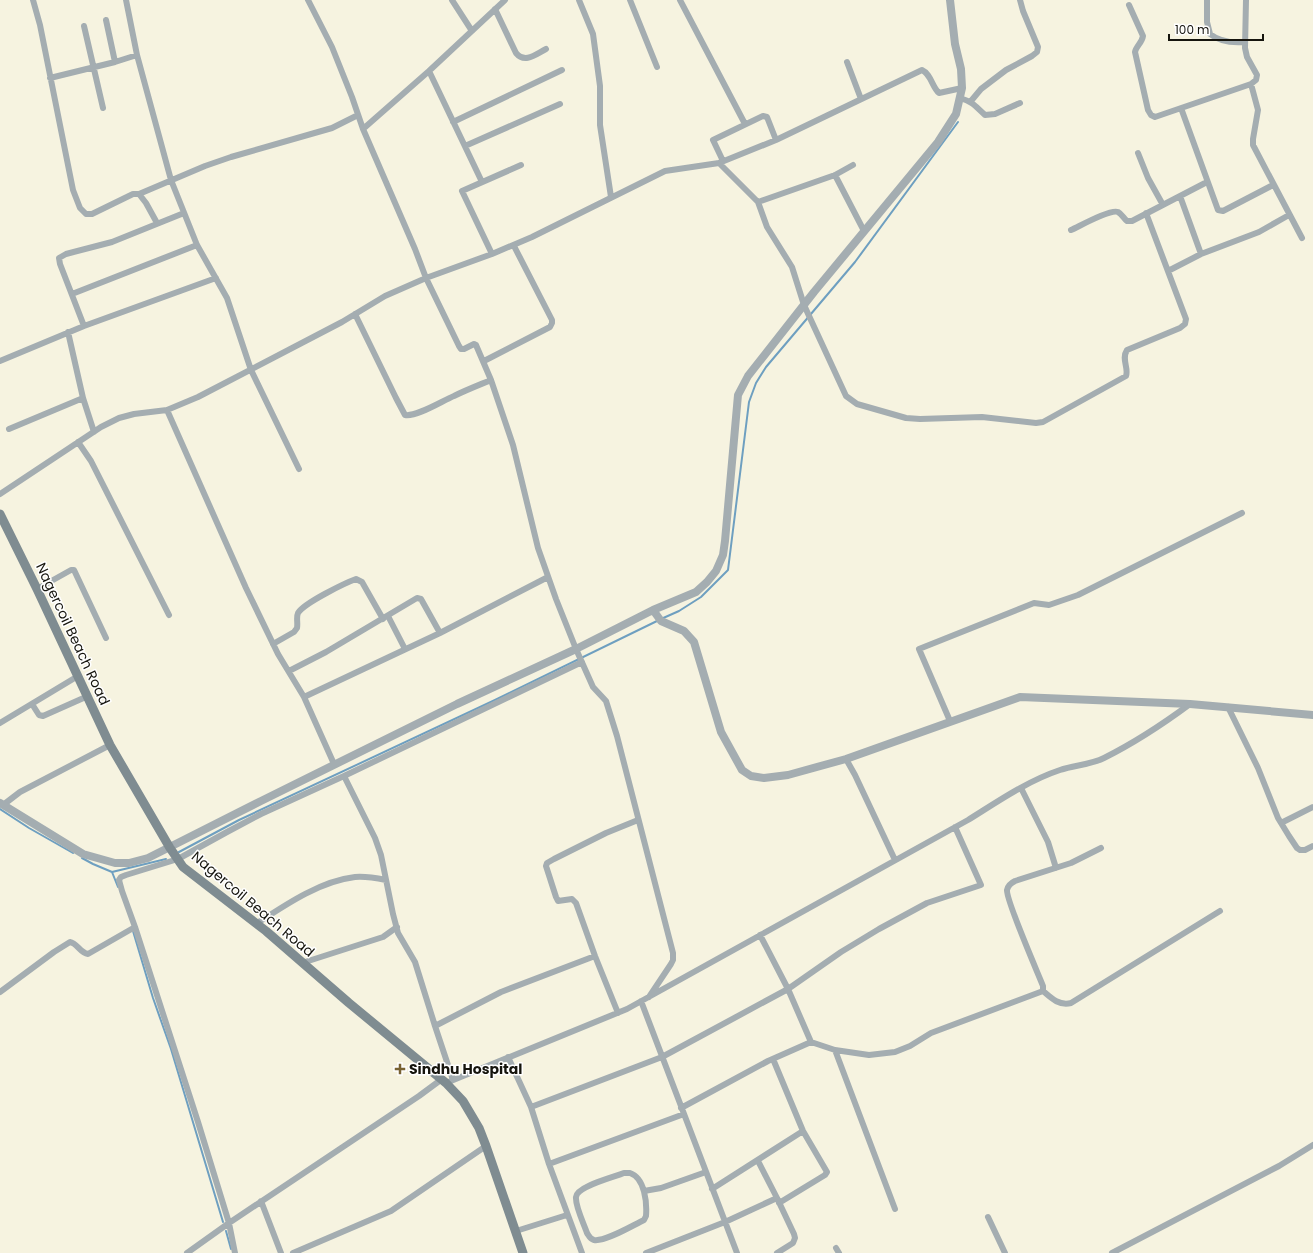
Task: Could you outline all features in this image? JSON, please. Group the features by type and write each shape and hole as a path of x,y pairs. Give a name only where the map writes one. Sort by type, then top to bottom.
{"main road":[{"name":"Nagercoil Beach Road","path":"0,514 88,696 110,745 170,848 183,867 256,924 447,1081 463,1101 479,1128 523,1253"}],"street":[{"path":"33,0 40,25 73,190 82,211 89,215 94,214 133,194 139,194 231,157 332,128 358,115"},
{"path":"126,0 137,55 171,180 197,245 227,298 251,370 299,469"},
{"path":"308,0 332,47 363,129 426,278 460,348 464,349 474,344 476,345 484,361 513,445 538,548 548,577 593,687 606,701 617,736 674,957 649,997"},
{"path":"452,0 472,31"},
{"path":"579,0 593,34 600,86 600,125 611,197"},
{"path":"630,0 657,67"},
{"path":"680,0 745,124"},
{"path":"110,745 20,792 1,804 77,851 110,862 129,863 148,858 457,704 657,615 696,592 716,571 723,555 738,395 748,376 864,231 938,142 956,114 962,88 961,69 955,44 950,0"},
{"path":"971,101 982,89 1006,70 1032,56 1038,49 1020,0"},
{"path":"1207,0 1206,22 1210,34 1226,42 1245,42"},
{"path":"1129,5 1143,36 1135,52 1148,110 1155,117 1251,84 1256,80 1257,75 1247,57 1245,42 1246,0"},
{"path":"363,129 429,71 502,1"},
{"path":"494,9 516,53 521,58 530,57 546,49"},
{"path":"106,20 116,62"},
{"path":"84,26 103,108"},
{"path":"50,78 93,66 116,62 137,55"},
{"path":"847,62 861,99"},
{"path":"454,122 562,70"},
{"path":"0,494 78,442 119,418 134,414 167,410 198,397 355,314 385,296 426,278 514,246 665,171 721,162 776,140 922,70 926,72 934,89 939,93 962,88"},
{"path":"429,71 482,182"},
{"path":"1251,84 1258,110 1252,138 1253,145 1302,238"},
{"path":"960,98 971,101 985,115 995,114 1020,103"},
{"path":"465,146 560,104"},
{"path":"1181,108 1207,182 1219,211 1223,211 1273,185"},
{"path":"776,140 766,116 745,124 713,140 721,162 758,202 767,227 792,267 804,305 846,396 853,402 906,418 982,417 1039,423 1124,378 1127,373 1124,356 1127,350 1184,326 1186,319 1146,213"},
{"path":"1138,153 1148,178 1162,205"},
{"path":"492,254 462,190 522,165"},
{"path":"758,202 836,175 853,165"},
{"path":"836,175 864,231"},
{"path":"1072,230 1097,217 1113,212 1118,212 1125,220 1129,222 1207,182"},
{"path":"139,194 146,203 156,223"},
{"path":"1180,196 1201,254"},
{"path":"84,326 58,261 61,256 112,242 184,213"},
{"path":"1168,272 1201,254 1259,232 1289,215"},
{"path":"72,294 197,245"},
{"path":"484,361 550,327 552,323 552,320 514,246"},
{"path":"0,361 68,332 216,278"},
{"path":"355,314 396,398 406,415 420,412 491,380"},
{"path":"68,332 83,398 94,432"},
{"path":"9,429 83,398"},
{"path":"167,410 246,588 273,644 304,697 334,764"},
{"path":"78,442 91,461 169,615"},
{"path":"950,722 918,649 1034,603 1049,605 1078,595 1242,513"},
{"path":"37,589 71,570 74,570 106,638"},
{"path":"304,697 440,633 548,577"},
{"path":"273,644 294,632 297,628 297,617 302,608 356,579 362,582 405,649"},
{"path":"288,671 326,652 419,598 440,633"},
{"path":"657,615 684,632 694,642 721,732 742,770 751,776 764,778 788,775 846,759 1020,697 1190,704 1313,715"},
{"path":"235,1253 229,1223 184,1077 133,929 119,880 121,877 126,875 178,859 234,828 582,661"},
{"path":"0,723 78,676"},
{"path":"32,704 39,715 43,716 88,696"},
{"path":"187,1253 261,1201 419,1096 447,1081 618,1013 896,860 1021,788 1061,769 1087,764 1103,758 1161,725 1190,704"},
{"path":"1228,708 1258,768 1281,823 1298,850 1304,850 1313,846"},
{"path":"846,759 896,860"},
{"path":"344,776 375,838 381,854 397,927 402,941 415,962 435,1026 447,1081"},
{"path":"1021,788 1048,842 1056,868"},
{"path":"1281,823 1313,807"},
{"path":"618,1013 576,903 572,899 558,901 547,870 547,863 606,833 638,820"},
{"path":"530,1107 662,1057 788,989 841,952 878,929 927,903 981,885 955,827"},
{"path":"1101,848 1071,863 1015,881 1009,884 1007,888 1007,893 1014,915 1043,986 1043,991 1051,998 1062,1004 1070,1003 1220,911"},
{"path":"256,924 296,898 329,884 356,877 386,880"},
{"path":"302,963 383,937 397,927"},
{"path":"0,992 70,942 74,943 85,954 88,954 133,929"},
{"path":"760,935 788,989 811,1042"},
{"path":"435,1026 500,992 595,956"},
{"path":"682,1108 773,1059 811,1042 835,1050 869,1055 895,1052 910,1046 931,1033 1043,991"},
{"path":"641,1001 737,1253"},
{"path":"835,1050 895,1209"},
{"path":"508,1057 530,1107 564,1208 582,1253"},
{"path":"646,1253 778,1200 825,1175 827,1172 803,1131 773,1059"},
{"path":"549,1164 684,1114"},
{"path":"712,1189 803,1131"},
{"path":"1112,1253 1279,1166 1313,1145"},
{"path":"293,1253 391,1211 486,1146"},
{"path":"758,1161 795,1238 793,1243 777,1253"},
{"path":"644,1191 661,1188 706,1172"},
{"path":"624,1173 633,1174 638,1178 644,1191 647,1210 644,1220 603,1238 596,1240 589,1237 577,1204 576,1197 578,1193 624,1173"},
{"path":"261,1201 281,1253"},
{"path":"564,1208 577,1204"},
{"path":"516,1232 567,1215"},
{"path":"988,1217 1005,1253"},
{"path":"220,1229 230,1231"}],"waterway":[{"path":"661,619 679,611 701,597 728,570 749,402 756,383 766,367 855,262 958,122"},
{"path":"179,852 239,820 495,700 657,621"},
{"path":"0,809 29,828 73,853"},
{"path":"82,858 112,872 166,859"},
{"path":"112,872 118,887"},
{"path":"133,931 153,998 171,1049 223,1222"},
{"path":"226,1231 231,1249"}],"place":[{"name":"Sindhu Hospital","path":"400,1069"}]}
